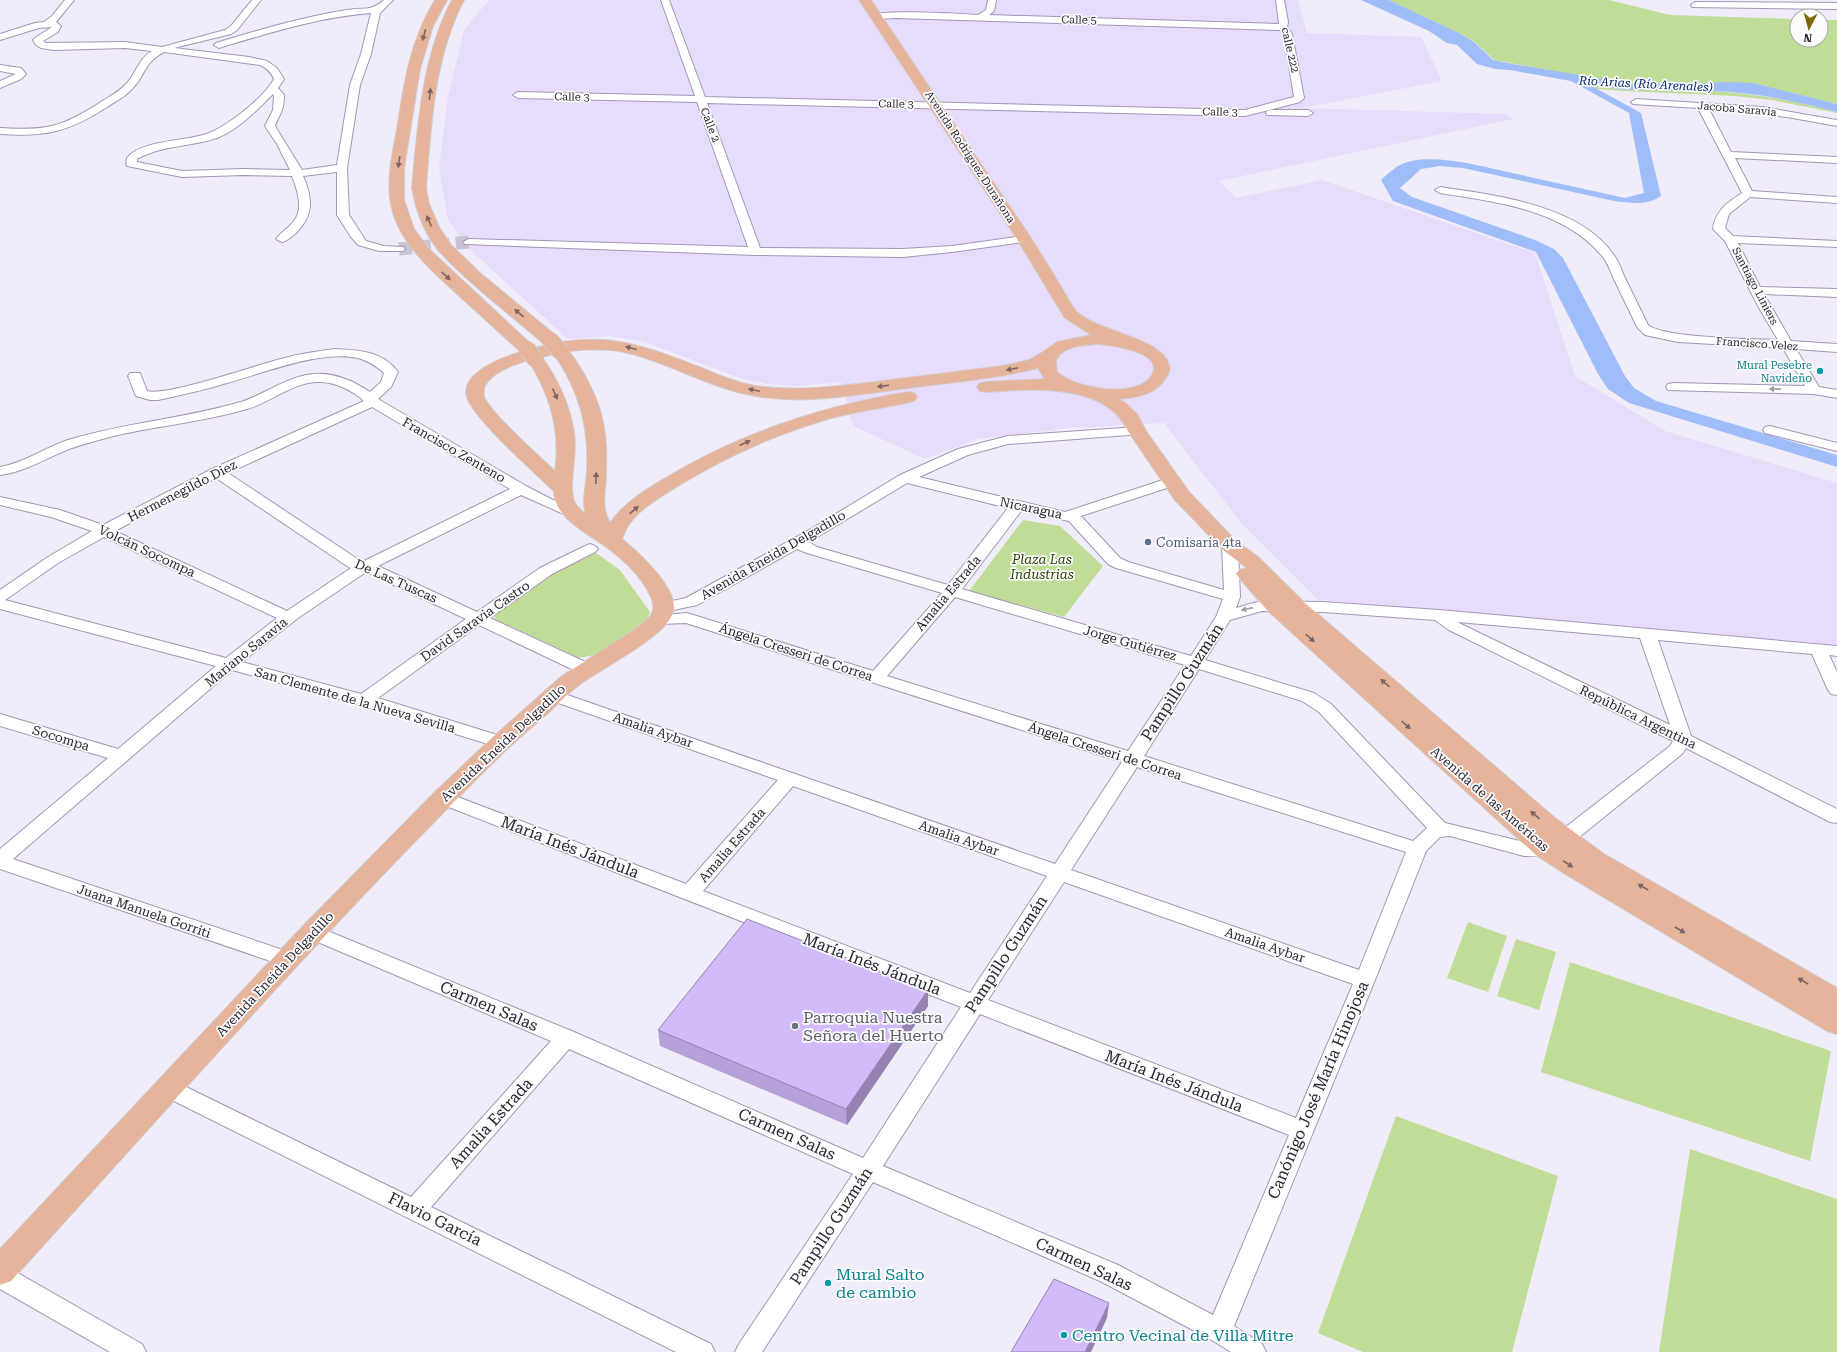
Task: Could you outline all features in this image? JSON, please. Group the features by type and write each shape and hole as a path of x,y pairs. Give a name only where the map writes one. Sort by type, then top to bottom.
{"main road":[{"path":"440,0 426,26 409,92 397,181 397,199 399,210 409,233 427,257 531,354 546,376 560,406 567,445 566,468 562,488 566,503 573,513 629,555 650,577 662,596 662,613"},
{"path":"458,0 446,25 431,80 419,188 422,204 432,227 445,248 475,276 549,339 572,366 584,389 596,435 596,479 594,506 596,513 611,541"},
{"name":"Avenida Rodríguez Durañona","path":"865,0 937,105 1024,239 1071,316"},
{"path":"1073,389 1055,380 1048,373 1045,365 1052,353 1065,341 1069,335 1071,316 1097,331 1130,343 1153,354 1159,361 1162,368 1160,376 1155,382 1145,388 1132,402 1130,407 1134,424"},
{"path":"562,488 496,423 478,403 474,396 477,383 493,369 517,358 580,344 606,344 632,348 645,352 731,385 756,391 795,395 836,392 1002,372 1034,364 1066,344 1081,340 1114,340 1130,343"},
{"path":"611,541 625,517 644,501 675,480 758,437 800,421 882,401 1008,385 1035,384 1114,394 1145,388"},
{"name":"Avenida de las Américas","path":"1073,389 1109,400 1118,406 1134,424 1171,482 1182,496 1230,546 1240,566 1285,609 1555,844 1574,868 1837,1023"},
{"name":"Avenida Eneida Delgadillo","path":"5,1257 168,1088 313,932 443,798 501,742 553,695 586,669 642,634 662,613"},
{"name":"Avenida de las Américas","path":"1555,844 1595,860 1837,1001"}],"street":[{"path":"47,24 70,0"},
{"path":"0,131 41,133 73,123 125,91 137,78 140,68 146,59 160,50 228,32 234,28 257,0"},
{"path":"389,0 378,10 375,16 366,54 355,85 342,168 344,215 355,236 362,243 375,248 399,249"},
{"name":"Calle 2","path":"665,0 700,100 725,165 754,251"},
{"path":"979,18 990,11 992,0"},
{"name":"calle 222","path":"1280,0 1284,22 1283,27 1288,34 1300,96 1297,100"},
{"path":"1822,0 1833,6"},
{"path":"1694,5 1833,6"},
{"path":"199,53 223,43 308,19 349,12 378,10"},
{"name":"Calle 5","path":"876,16 896,15 1283,27"},
{"path":"0,37 38,25 55,24 57,26 55,30 38,40 39,43 44,46 125,45 160,50 199,53 266,64 274,69 279,78 273,89 238,120 223,131 205,138 147,150 132,158 131,164 171,173 296,173 342,168"},
{"path":"0,68 18,70 21,74 18,77 0,85"},
{"path":"273,89 279,95 279,104 276,114 270,122 270,126 288,154 303,196 304,214 301,220 282,239"},
{"name":"Calle 3","path":"518,95 1245,112 1297,100"},
{"name":"Jacoba Saravia","path":"1636,102 1767,112 1837,123"},
{"path":"1702,106 1729,155 1748,194 1837,200"},
{"path":"1245,112 1308,113"},
{"path":"1729,155 1837,160"},
{"name":"Francisco Velez","path":"1440,190 1511,202 1541,211 1572,226 1600,246 1608,255 1643,327 1649,332 1678,338 1837,348"},
{"name":"Santiago Liniers","path":"1748,194 1726,209 1718,223 1719,229 1730,239 1787,346 1814,390"},
{"path":"469,242 754,251 903,253 952,249 1024,239"},
{"path":"1730,239 1837,244"},
{"path":"1756,290 1837,293"},
{"name":"Hermenegildo Diez","path":"0,597 53,560 103,531 217,472 371,400 381,390 391,372 388,368 370,357 337,352 274,364 210,384 158,396 141,394 134,376"},
{"name":"Francisco Zenteno","path":"0,471 24,466 67,445 101,435 242,407 306,379 324,378 338,381 363,393 371,400 522,489 553,505 573,513"},
{"path":"1673,387 1814,390 1837,394"},
{"path":"1724,388 1730,395 1752,401 1837,402"},
{"name":"Avenida Eneida Delgadillo","path":"662,613 691,602 905,478 963,452 993,443 1060,436 1134,424"},
{"path":"1770,430 1837,447"},
{"name":"De Las Tuscas","path":"217,472 356,565 375,570 586,669"},
{"name":"Nicaragua","path":"905,478 1017,506 1066,516 1079,523 1114,561 1122,565 1232,597"},
{"path":"1066,516 1171,482"},
{"name":"Mariano Saravia","path":"0,861 228,665 288,617 364,567 522,489"},
{"name":"Volcán Socompa","path":"0,501 55,513 80,521 288,617"},
{"name":"Amalia Estrada","path":"876,678 952,591 1017,506"},
{"name":"Jorge Gutiérrez","path":"796,542 812,550 1308,697 1318,702 1439,829"},
{"name":"Pampillo Guzmán","path":"748,1352 868,1170 1220,623 1232,597 1230,546"},
{"name":"David Saravia Castro","path":"364,700 546,571 590,549"},
{"name":"San Clemente de la Nueva Sevilla","path":"0,604 364,700 501,742"},
{"path":"1220,623 1285,609 1323,607 1647,632 1837,650"},
{"name":"Ángela Cresseri de Correa","path":"662,613 687,618 1417,849"},
{"name":"República Argentina","path":"1439,615 1455,627 1683,739 1837,818"},
{"path":"1417,849 1429,834 1439,829 1450,830 1524,849 1555,844 1676,750 1683,739 1647,632"},
{"path":"1818,649 1837,690"},
{"name":"Amalia Aybar","path":"553,695 1365,980"},
{"name":"Socompa","path":"0,720 121,756"},
{"name":"Amalia Estrada","path":"690,893 790,778"},
{"name":"María Inés Jándula","path":"443,798 1301,1130"},
{"name":"Canónigo José María Hinojosa","path":"1219,1332 1301,1130 1365,980 1417,849"},
{"name":"Juana Manuela Gorriti","path":"0,861 288,959"},
{"name":"Carmen Salas","path":"313,932 566,1038 1109,1273 1253,1352"},
{"name":"Amalia Estrada","path":"415,1209 566,1038"},
{"name":"Flavio García","path":"168,1088 702,1352"},
{"path":"0,1276 133,1352"}],"shaded area":[{"path":"489,0 1298,0 1307,33 1421,37 1442,81 1303,108 1506,114 1513,119 1219,181 1236,198 1322,180 1535,253 1575,376 1665,431 1837,483 1837,645 1318,600 1241,523 1164,423 1070,428 977,439 925,459 853,426 841,382 798,386 767,384 740,378 645,342 609,336 568,339 467,247 448,220 439,168 448,97 464,30"}],"green space":[{"path":"1389,0 1609,0 1670,15 1789,19 1789,48 1829,48 1829,20 1837,20 1837,104 1752,83 1627,83 1585,77 1494,60 1475,42"},
{"path":"1589,85 1634,90 1711,91 1743,94 1790,101 1837,113 1772,100 1735,96 1597,89"},
{"name":"Plaza Las Industrias","path":"1023,520 1060,526 1103,566 1064,617 969,591"},
{"path":"596,553 620,570 650,612 646,624 599,654 579,658 495,619 494,611 546,577"},
{"path":"1468,922 1507,936 1488,992 1447,978"},
{"path":"1516,939 1556,952 1539,1010 1497,996"},
{"path":"1570,962 1831,1051 1810,1161 1541,1072"},
{"path":"1396,1116 1558,1176 1512,1352 1363,1352 1318,1333"},
{"path":"1690,1149 1837,1199 1837,1352 1659,1352"}],"water":[{"name":"Río Arias (Río Arenales)","path":"1361,0 1389,0 1459,33 1474,42 1493,60 1627,83 1753,83 1837,104 1837,112 1806,104 1742,93 1695,90 1635,90 1590,85 1641,113 1661,196 1644,203 1614,201 1463,168 1440,166 1421,169 1400,188 1412,197 1535,240 1554,249 1563,258 1625,376 1634,388 1656,401 1837,455 1837,467 1629,403 1608,389 1598,374 1536,252 1393,201 1381,180 1398,166 1414,160 1423,159 1467,163 1625,198 1644,193 1629,113 1571,81 1510,70 1495,69 1477,64 1457,45 1447,43 1429,31"}],"building":[{"name":"Parroquia Nuestra Señora del Huerto","path":"747,919 928,990 846,1109 658,1030"},
{"name":"Centro Vecinal de Villa Mitre","path":"1054,1279 1109,1303 1085,1352 1011,1352"}],"tunnel":[{"path":"399,249 469,242"}],"place":[{"name":"Mural Pesebre Navideño","path":"1820,371"},
{"name":"Comisaría 4ta","path":"1148,542"},
{"name":"Parroquia Nuestra Señora del Huerto","path":"795,1026"},
{"name":"Mural Salto de cambio","path":"828,1283"},
{"name":"Centro Vecinal de Villa Mitre","path":"1064,1335"}]}
